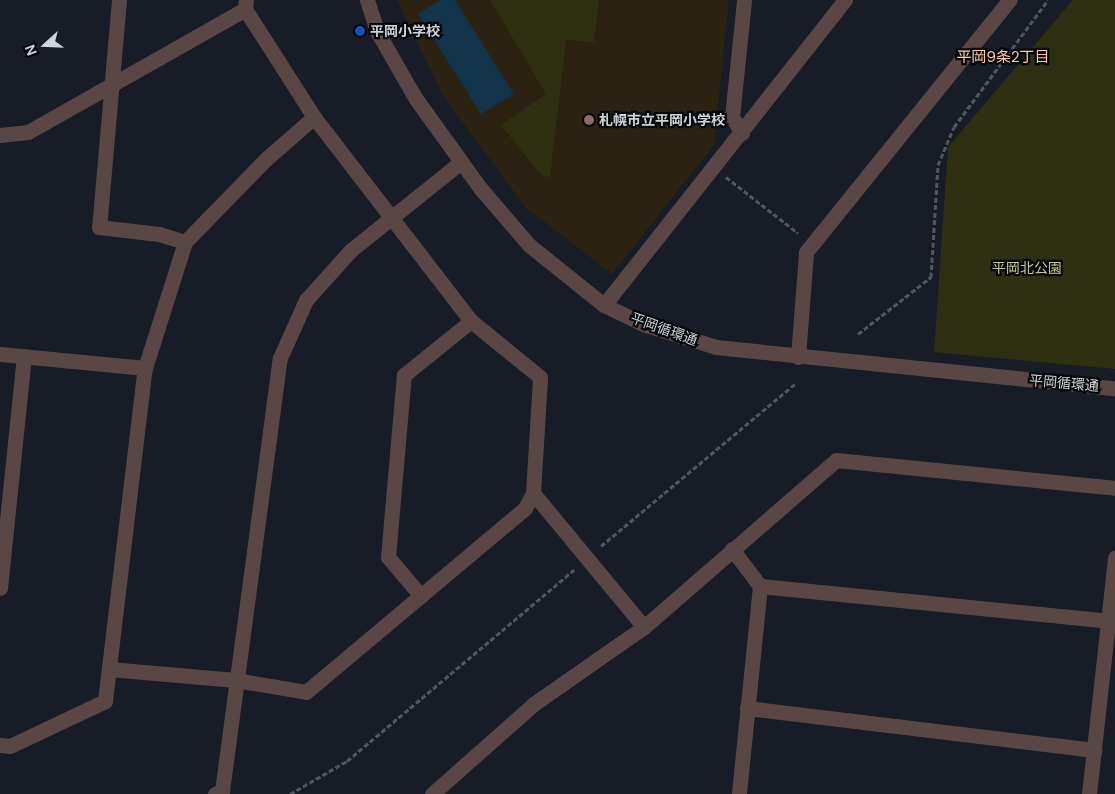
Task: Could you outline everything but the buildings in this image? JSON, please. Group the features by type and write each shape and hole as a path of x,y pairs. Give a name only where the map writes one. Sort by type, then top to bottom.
{"street":[{"path":"119,0 99,227 159,234 185,242"},
{"name":"平岡循環通","path":"367,0 378,33 416,99 461,162 530,245 604,305 643,324 716,347 798,357 1115,388"},
{"path":"742,133 732,117 744,0"},
{"path":"604,305 742,133 844,0"},
{"path":"798,357 806,252 1010,0"},
{"path":"0,135 28,132 246,5 314,117 471,321 540,377 533,493 525,508 306,692 236,680 109,669"},
{"path":"0,745 10,746 105,701 145,368 185,242 266,159 314,117"},
{"path":"221,793 280,358 306,300 352,250 461,162"},
{"path":"421,596 388,557 404,376 471,321"},
{"path":"0,354 145,368"},
{"path":"0,588 24,356"},
{"path":"432,794 535,703 644,627 836,460 1115,488"},
{"path":"533,493 644,627"},
{"path":"732,549 760,586 739,794"},
{"path":"1089,794 1115,557"},
{"path":"760,586 1108,621"},
{"path":"748,708 1094,750"}],"path":[{"path":"858,334 931,277 938,165 954,127 1048,0"},
{"path":"714,167 812,244"},
{"path":"290,794 347,761 796,382"}],"shaded area":[{"name":"札幌市立平岡小学校","path":"397,0 729,0 714,145 612,274 525,207 442,94"}],"green space":[{"path":"490,0 599,0 594,42 566,40 550,177 542,176 501,125 546,94"},
{"name":"平岡北公園","path":"1073,0 1115,0 1115,369 934,352 948,147"}],"water":[{"path":"440,0 455,0 514,94 481,114 418,14"}],"place":[{"name":"平岡小学校","path":"360,31"},
{"name":"札幌市立平岡小学校","path":"589,120"}],"district":[{"name":"平岡9条2丁目","path":"1003,58"}]}
